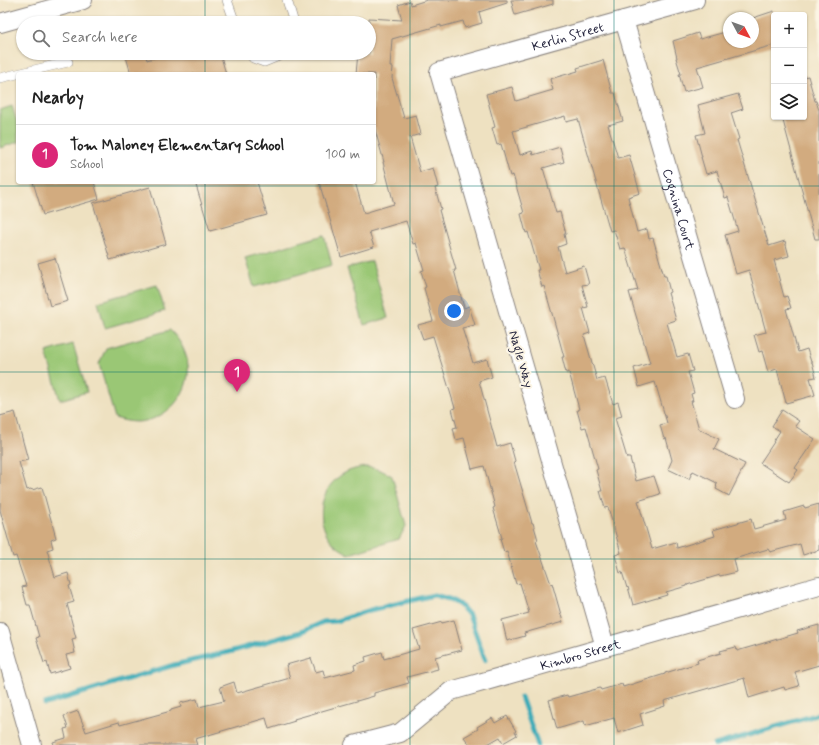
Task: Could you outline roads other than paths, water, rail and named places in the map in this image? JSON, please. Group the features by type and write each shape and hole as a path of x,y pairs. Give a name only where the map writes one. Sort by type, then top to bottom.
{"street":[{"path":"25,16 83,0"},
{"name":"Kerlin Street","path":"439,72 695,0"},
{"path":"0,23 16,19"},
{"name":"Cognina Court","path":"624,20 734,399"},
{"name":"Nagle Way","path":"439,72 605,647"},
{"name":"Kimbro Street","path":"354,745 403,739 451,691 819,586"},
{"path":"0,632 32,745"}],"lane":[{"path":"227,0 233,16"},
{"path":"287,0 292,16"},
{"path":"258,60 264,62 269,60"},
{"path":"26,72 68,62"},
{"path":"0,78 16,74"}],"waterway":[{"path":"45,704 174,665 229,652 301,632 323,622 337,621 370,610 434,595 449,599 460,605 469,615 485,660"},
{"path":"521,697 538,745"},
{"path":"715,745 819,714"}],"place":[{"name":"Tom Maloney Elementary School","path":"237,392"}]}
